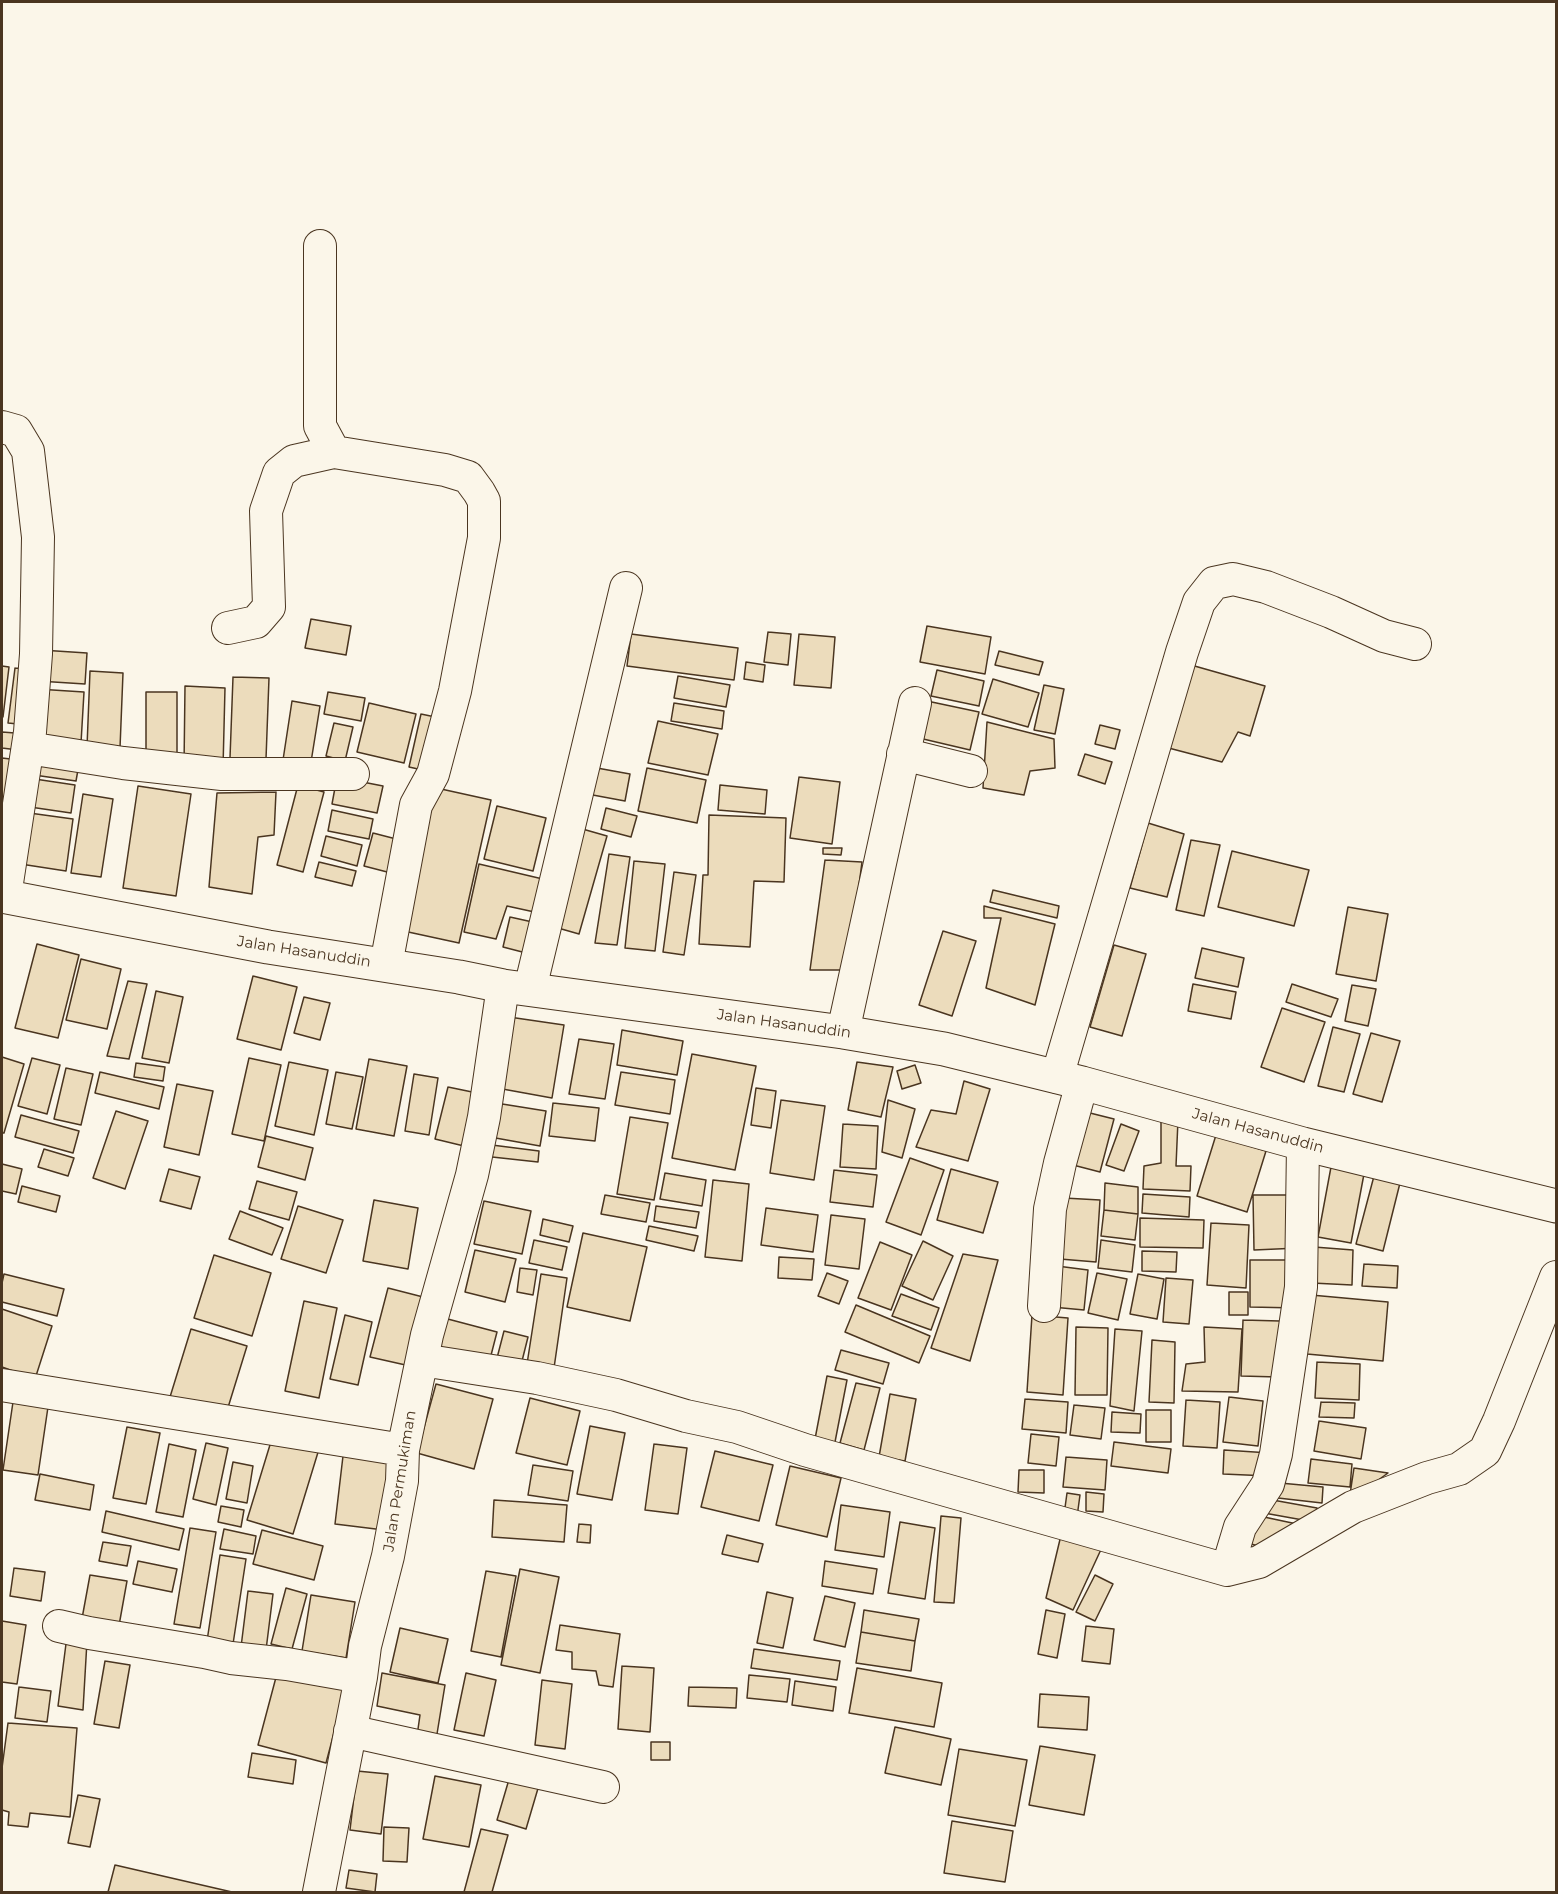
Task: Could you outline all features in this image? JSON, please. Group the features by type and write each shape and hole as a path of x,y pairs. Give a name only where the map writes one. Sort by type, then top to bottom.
{"main road":[{"name":"Jalan Hasanuddin","path":"3,896 268,947 516,988 843,1032 944,1049 1070,1080 1303,1144 1557,1206"}],"street":[{"path":"320,246 320,426 334,452"},
{"path":"2,428 16,431 28,451 38,537 36,654 27,748 3,896"},
{"path":"228,628 256,622 269,607 266,511 279,473 294,461 334,452 446,470 468,477 479,492 483,501 483,538 455,691 433,774 416,805 386,965"},
{"path":"1044,1306 1050,1209 1060,1163 1070,1080 1182,652 1200,602 1214,583 1233,579 1266,587 1331,612 1384,636 1414,644"},
{"name":"Jalan Permukiman","path":"320,1893 365,1646 388,1556 402,1481 403,1450 427,1335 474,1163 495,1049 516,988 626,588"},
{"path":"843,1032 915,703"},
{"path":"27,748 123,763 222,774 353,774"},
{"path":"903,754 971,771"},
{"path":"1227,1570 1240,1527 1268,1484 1276,1454 1301,1287 1303,1144"},
{"path":"422,1360 537,1378 615,1395 686,1416 737,1427 844,1461 1227,1570 1259,1562 1353,1507 1427,1478 1459,1469 1485,1451 1557,1277"},
{"path":"5,1386 403,1450"},
{"path":"59,1626 89,1634 231,1658 287,1664 361,1677"},
{"path":"350,1731 603,1787"}],"building":[{"path":"311,619 351,626 346,655 305,648"},
{"path":"927,626 991,637 985,674 920,662"},
{"path":"768,632 791,634 788,665 764,662"},
{"path":"631,634 738,648 734,680 627,666"},
{"path":"799,634 835,637 831,688 794,685"},
{"path":"41,650 87,653 85,684 38,681"},
{"path":"999,651 1043,662 1039,675 995,665"},
{"path":"746,662 765,665 763,682 744,679"},
{"path":"1184,663 1265,686 1250,736 1238,732 1222,762 1161,746"},
{"path":"2,666 9,667 3,717 2,717"},
{"path":"15,668 33,670 28,725 8,723"},
{"path":"937,670 984,681 979,706 931,696"},
{"path":"90,671 123,673 120,748 87,747"},
{"path":"678,676 730,685 726,707 674,698"},
{"path":"233,677 269,678 266,759 230,758"},
{"path":"993,679 1039,693 1028,727 982,714"},
{"path":"1044,685 1064,689 1055,734 1034,730"},
{"path":"185,686 225,688 223,768 184,767"},
{"path":"37,689 84,692 81,743 34,740"},
{"path":"146,692 177,692 177,757 146,757"},
{"path":"328,692 365,698 361,721 324,714"},
{"path":"292,701 320,706 311,762 283,760"},
{"path":"927,701 979,712 970,750 919,738"},
{"path":"369,703 416,714 404,763 357,752"},
{"path":"674,703 724,711 722,729 671,721"},
{"path":"421,714 440,718 427,771 409,767"},
{"path":"658,721 718,734 708,775 648,763"},
{"path":"987,722 1054,739 1055,768 1030,771 1024,795 983,788"},
{"path":"334,723 353,727 345,761 326,756"},
{"path":"1100,725 1120,730 1115,749 1095,744"},
{"path":"2,732 28,734 26,751 2,748"},
{"path":"1085,754 1112,762 1105,784 1078,775"},
{"path":"2,758 19,760 2,842"},
{"path":"37,758 79,764 76,781 34,775"},
{"path":"586,766 630,774 625,801 582,793"},
{"path":"647,768 706,780 697,823 638,811"},
{"path":"337,777 383,786 377,813 332,804"},
{"path":"799,777 840,782 832,844 790,838"},
{"path":"28,778 75,785 71,813 23,806"},
{"path":"298,785 324,792 303,872 277,865"},
{"path":"720,785 767,790 765,814 718,810"},
{"path":"138,786 191,794 176,896 123,888"},
{"path":"432,787 491,800 459,943 399,930"},
{"path":"276,792 274,835 258,837 252,894 209,887 217,793"},
{"path":"83,794 113,799 101,877 71,873"},
{"path":"497,806 546,818 533,871 484,859"},
{"path":"606,808 637,816 631,837 601,829"},
{"path":"332,810 373,819 369,839 328,831"},
{"path":"22,812 73,819 66,871 14,863"},
{"path":"709,815 786,818 784,882 754,881 750,947 699,944 703,875 708,875"},
{"path":"1148,823 1184,834 1167,897 1130,888"},
{"path":"579,828 607,836 579,934 551,926"},
{"path":"373,833 400,840 391,873 364,866"},
{"path":"326,836 362,845 357,866 321,856"},
{"path":"1191,840 1220,845 1204,916 1176,910"},
{"path":"823,848 842,848 841,855 823,854"},
{"path":"1232,851 1309,870 1294,926 1218,907"},
{"path":"609,854 630,857 617,945 595,943"},
{"path":"825,860 862,862 848,970 810,970"},
{"path":"634,861 665,864 655,951 625,948"},
{"path":"319,862 356,871 352,886 315,877"},
{"path":"479,864 547,880 539,913 507,906 496,939 464,932"},
{"path":"674,872 696,875 684,955 663,952"},
{"path":"993,890 1059,906 1057,918 990,902"},
{"path":"984,906 1055,924 1035,1005 986,988 1001,918 984,918"},
{"path":"1348,907 1388,914 1376,981 1336,974"},
{"path":"510,917 537,923 530,954 503,947"},
{"path":"943,931 976,941 952,1016 919,1005"},
{"path":"37,944 79,955 58,1038 15,1028"},
{"path":"1114,945 1146,954 1122,1036 1090,1027"},
{"path":"1202,948 1244,958 1238,987 1195,978"},
{"path":"81,959 121,969 107,1029 66,1020"},
{"path":"253,976 297,987 281,1050 237,1039"},
{"path":"128,981 147,984 129,1059 107,1056"},
{"path":"1193,984 1236,992 1231,1019 1188,1011"},
{"path":"1292,984 1338,999 1331,1017 1286,1002"},
{"path":"1352,985 1376,989 1368,1026 1345,1021"},
{"path":"156,991 183,997 169,1063 142,1058"},
{"path":"304,997 330,1003 320,1040 294,1033"},
{"path":"1282,1008 1325,1022 1304,1082 1261,1067"},
{"path":"509,1017 564,1025 552,1098 497,1088"},
{"path":"1333,1027 1360,1034 1344,1092 1318,1086"},
{"path":"622,1030 683,1041 677,1075 617,1065"},
{"path":"1371,1033 1400,1041 1382,1102 1353,1094"},
{"path":"579,1039 614,1044 605,1099 569,1094"},
{"path":"692,1054 756,1066 735,1170 672,1158"},
{"path":"2,1057 24,1064 4,1133 2,1133"},
{"path":"32,1058 60,1065 47,1114 18,1106"},
{"path":"249,1058 281,1065 264,1141 232,1134"},
{"path":"369,1059 407,1066 394,1136 356,1129"},
{"path":"289,1062 328,1070 314,1135 275,1126"},
{"path":"857,1062 893,1067 881,1117 848,1110"},
{"path":"136,1063 165,1067 163,1081 134,1077"},
{"path":"915,1065 921,1083 902,1089 897,1071"},
{"path":"66,1068 93,1074 81,1125 54,1119"},
{"path":"100,1072 164,1087 159,1109 95,1093"},
{"path":"336,1072 363,1077 352,1129 326,1124"},
{"path":"621,1072 675,1080 670,1114 615,1105"},
{"path":"414,1074 438,1078 429,1135 405,1131"},
{"path":"964,1081 990,1089 968,1161 916,1147 931,1110 956,1114"},
{"path":"177,1084 213,1091 199,1155 164,1147"},
{"path":"448,1087 477,1093 464,1146 435,1139"},
{"path":"756,1088 776,1091 771,1128 751,1125"},
{"path":"781,1100 825,1106 814,1180 770,1173"},
{"path":"888,1100 915,1109 902,1158 882,1152"},
{"path":"496,1103 546,1111 540,1146 490,1137"},
{"path":"553,1103 599,1108 595,1141 549,1136"},
{"path":"116,1111 148,1121 125,1189 93,1178"},
{"path":"1086,1112 1114,1119 1100,1172 1073,1165"},
{"path":"21,1115 79,1131 73,1153 15,1137"},
{"path":"630,1117 668,1123 654,1200 617,1194"},
{"path":"1161,1119 1178,1120 1176,1166 1191,1166 1190,1191 1143,1189 1144,1166 1161,1163"},
{"path":"843,1124 878,1126 876,1169 840,1167"},
{"path":"1121,1124 1139,1131 1124,1171 1106,1165"},
{"path":"1216,1135 1266,1151 1247,1212 1197,1196"},
{"path":"266,1136 313,1148 305,1180 258,1167"},
{"path":"484,1144 539,1151 538,1162 483,1156"},
{"path":"44,1149 74,1158 68,1176 38,1167"},
{"path":"910,1158 944,1170 921,1235 886,1222"},
{"path":"2,1164 22,1169 16,1194 2,1191"},
{"path":"1331,1167 1364,1174 1351,1243 1318,1237"},
{"path":"169,1169 200,1177 191,1209 160,1201"},
{"path":"951,1169 998,1182 983,1233 937,1220"},
{"path":"834,1170 877,1175 873,1207 830,1202"},
{"path":"665,1173 706,1180 702,1206 660,1199"},
{"path":"1374,1176 1400,1183 1383,1251 1356,1244"},
{"path":"713,1180 749,1184 742,1261 705,1257"},
{"path":"257,1181 297,1192 289,1220 249,1209"},
{"path":"1105,1183 1138,1187 1138,1214 1104,1210"},
{"path":"22,1186 60,1196 56,1212 18,1202"},
{"path":"1143,1194 1190,1197 1189,1217 1142,1213"},
{"path":"605,1195 650,1203 646,1222 601,1214"},
{"path":"1253,1195 1297,1195 1299,1248 1254,1250"},
{"path":"1064,1198 1100,1200 1096,1262 1060,1259"},
{"path":"374,1200 418,1208 408,1269 363,1261"},
{"path":"484,1201 531,1211 522,1254 474,1244"},
{"path":"298,1206 343,1220 326,1273 281,1259"},
{"path":"656,1206 699,1212 696,1228 654,1221"},
{"path":"766,1208 818,1215 813,1252 761,1245"},
{"path":"1104,1210 1138,1214 1135,1240 1101,1236"},
{"path":"240,1211 283,1228 272,1255 229,1239"},
{"path":"831,1215 865,1219 859,1269 825,1265"},
{"path":"1140,1218 1204,1220 1203,1248 1140,1247"},
{"path":"543,1219 573,1226 569,1242 540,1235"},
{"path":"1211,1223 1249,1225 1246,1288 1207,1285"},
{"path":"649,1226 698,1236 694,1251 646,1240"},
{"path":"583,1233 647,1247 630,1321 567,1307"},
{"path":"534,1240 567,1247 562,1270 529,1263"},
{"path":"1101,1240 1135,1245 1132,1272 1098,1268"},
{"path":"923,1241 953,1256 933,1300 902,1286"},
{"path":"880,1242 912,1255 891,1310 858,1298"},
{"path":"1314,1247 1353,1250 1352,1285 1312,1283"},
{"path":"475,1250 516,1259 505,1302 465,1292"},
{"path":"1142,1251 1177,1252 1176,1272 1142,1271"},
{"path":"963,1254 998,1260 970,1361 931,1348"},
{"path":"214,1255 271,1273 252,1336 194,1318"},
{"path":"779,1257 814,1259 812,1280 778,1278"},
{"path":"1250,1260 1297,1260 1297,1308 1250,1307"},
{"path":"1364,1264 1398,1266 1397,1288 1362,1286"},
{"path":"1057,1266 1088,1270 1084,1310 1052,1307"},
{"path":"520,1268 537,1270 533,1295 517,1292"},
{"path":"827,1273 848,1281 839,1304 818,1296"},
{"path":"1097,1273 1127,1279 1118,1320 1088,1313"},
{"path":"4,1274 64,1289 57,1316 2,1302"},
{"path":"541,1274 567,1278 554,1368 527,1364"},
{"path":"1138,1274 1164,1279 1157,1319 1130,1314"},
{"path":"1166,1278 1193,1280 1189,1324 1163,1322"},
{"path":"388,1288 427,1298 410,1366 370,1357"},
{"path":"1229,1292 1248,1292 1248,1315 1229,1315"},
{"path":"901,1294 939,1308 931,1330 892,1316"},
{"path":"1311,1295 1388,1302 1383,1361 1307,1354"},
{"path":"304,1301 337,1308 319,1398 285,1391"},
{"path":"856,1305 930,1336 919,1363 845,1332"},
{"path":"2,1309 52,1326 35,1379 2,1367"},
{"path":"345,1315 372,1322 358,1385 330,1379"},
{"path":"1032,1315 1068,1318 1063,1395 1027,1392"},
{"path":"444,1318 497,1332 489,1363 436,1349"},
{"path":"1243,1320 1280,1321 1278,1377 1241,1376"},
{"path":"1076,1327 1108,1328 1107,1395 1075,1395"},
{"path":"1204,1327 1242,1329 1238,1392 1182,1391 1186,1364 1205,1362"},
{"path":"191,1329 247,1346 226,1414 170,1397"},
{"path":"1115,1329 1142,1331 1134,1411 1110,1406"},
{"path":"504,1331 528,1337 521,1365 497,1358"},
{"path":"1152,1340 1175,1342 1174,1403 1149,1402"},
{"path":"841,1350 889,1363 883,1384 835,1370"},
{"path":"1317,1362 1360,1364 1359,1400 1315,1398"},
{"path":"827,1376 847,1380 835,1442 815,1439"},
{"path":"856,1383 880,1388 864,1450 840,1443"},
{"path":"436,1384 493,1399 474,1469 417,1453"},
{"path":"890,1394 916,1399 905,1461 879,1457"},
{"path":"1229,1397 1263,1401 1258,1446 1223,1442"},
{"path":"530,1398 580,1411 567,1465 516,1453"},
{"path":"1025,1399 1068,1402 1066,1433 1022,1429"},
{"path":"1186,1400 1220,1402 1217,1448 1183,1446"},
{"path":"13,1402 48,1407 38,1475 3,1470"},
{"path":"1321,1402 1355,1403 1354,1418 1319,1417"},
{"path":"1074,1405 1105,1408 1101,1439 1070,1435"},
{"path":"1146,1410 1171,1410 1171,1442 1146,1442"},
{"path":"1112,1412 1141,1414 1140,1433 1111,1432"},
{"path":"1319,1421 1366,1428 1361,1459 1314,1451"},
{"path":"590,1426 625,1433 612,1500 577,1494"},
{"path":"127,1427 160,1433 146,1504 113,1498"},
{"path":"1031,1434 1059,1437 1056,1466 1028,1463"},
{"path":"273,1435 319,1449 293,1534 247,1520"},
{"path":"1114,1442 1171,1449 1168,1473 1111,1466"},
{"path":"206,1443 228,1448 216,1505 193,1499"},
{"path":"169,1444 196,1450 183,1517 156,1512"},
{"path":"654,1444 687,1448 678,1514 645,1510"},
{"path":"1224,1450 1270,1453 1269,1476 1223,1474"},
{"path":"715,1451 773,1465 759,1521 701,1507"},
{"path":"343,1456 392,1462 384,1530 335,1524"},
{"path":"1066,1457 1107,1460 1105,1490 1063,1487"},
{"path":"1311,1459 1352,1464 1350,1487 1308,1483"},
{"path":"233,1462 253,1466 247,1503 226,1499"},
{"path":"533,1465 573,1471 568,1501 528,1495"},
{"path":"790,1466 841,1478 827,1537 776,1525"},
{"path":"1354,1468 1388,1473 1349,1501"},
{"path":"1019,1470 1044,1470 1044,1493 1018,1492"},
{"path":"40,1474 94,1485 90,1510 35,1500"},
{"path":"1280,1483 1323,1487 1322,1503 1278,1498"},
{"path":"1086,1492 1104,1494 1103,1512 1086,1511"},
{"path":"1067,1493 1080,1495 1077,1517 1064,1515"},
{"path":"1267,1499 1317,1508 1314,1522 1264,1513"},
{"path":"494,1500 567,1505 564,1542 492,1537"},
{"path":"841,1505 890,1512 884,1557 835,1550"},
{"path":"221,1506 244,1510 241,1527 218,1522"},
{"path":"106,1511 184,1529 179,1550 102,1532"},
{"path":"1250,1514 1311,1527 1276,1551 1244,1542"},
{"path":"941,1516 961,1518 954,1603 934,1602"},
{"path":"900,1522 935,1528 925,1599 888,1593"},
{"path":"579,1524 591,1525 590,1543 577,1542"},
{"path":"190,1528 216,1532 200,1628 174,1624"},
{"path":"224,1529 256,1536 253,1554 220,1549"},
{"path":"262,1530 323,1546 314,1580 253,1564"},
{"path":"1062,1531 1104,1543 1073,1610 1046,1598"},
{"path":"727,1535 763,1544 758,1562 722,1554"},
{"path":"103,1542 131,1546 127,1566 99,1561"},
{"path":"220,1555 246,1559 233,1644 207,1641"},
{"path":"138,1561 177,1569 172,1592 133,1584"},
{"path":"825,1561 877,1569 873,1594 822,1586"},
{"path":"14,1568 45,1572 41,1601 10,1596"},
{"path":"520,1569 559,1577 540,1673 501,1665"},
{"path":"486,1571 516,1576 501,1657 471,1651"},
{"path":"90,1575 127,1581 118,1631 81,1624"},
{"path":"1095,1575 1113,1584 1095,1621 1076,1612"},
{"path":"286,1588 307,1594 292,1649 271,1644"},
{"path":"248,1591 273,1594 265,1658 240,1655"},
{"path":"767,1592 793,1598 783,1648 757,1643"},
{"path":"311,1595 355,1602 346,1658 302,1651"},
{"path":"825,1596 855,1603 845,1647 814,1640"},
{"path":"864,1610 919,1619 915,1641 861,1632"},
{"path":"1046,1610 1065,1614 1057,1658 1038,1654"},
{"path":"2,1621 26,1625 17,1684 2,1682"},
{"path":"560,1625 620,1634 613,1687 599,1685 596,1671 572,1669 572,1652 556,1650"},
{"path":"1086,1626 1114,1629 1110,1664 1082,1661"},
{"path":"400,1628 448,1639 438,1683 390,1672"},
{"path":"861,1632 915,1641 911,1671 856,1663"},
{"path":"67,1636 87,1641 83,1710 58,1706"},
{"path":"754,1649 840,1661 837,1680 751,1668"},
{"path":"105,1661 130,1665 119,1728 94,1724"},
{"path":"279,1666 347,1684 326,1763 258,1745"},
{"path":"622,1666 654,1668 650,1732 618,1729"},
{"path":"857,1668 942,1683 934,1727 849,1713"},
{"path":"382,1673 445,1685 436,1740 417,1736 420,1715 377,1706"},
{"path":"466,1673 496,1680 484,1736 454,1730"},
{"path":"749,1675 790,1679 787,1702 747,1698"},
{"path":"542,1680 572,1684 565,1749 535,1745"},
{"path":"795,1681 836,1687 833,1711 792,1705"},
{"path":"19,1687 51,1691 47,1722 15,1718"},
{"path":"689,1687 737,1688 736,1708 688,1706"},
{"path":"1040,1694 1089,1697 1087,1730 1038,1727"},
{"path":"8,1723 77,1728 70,1817 30,1813 28,1827 8,1825 9,1812 2,1810 2,1768"},
{"path":"895,1727 951,1739 941,1785 885,1773"},
{"path":"651,1742 670,1742 670,1760 651,1760"},
{"path":"1040,1746 1095,1755 1084,1815 1029,1805"},
{"path":"959,1749 1027,1760 1015,1826 948,1815"},
{"path":"252,1753 296,1760 293,1784 248,1777"},
{"path":"357,1771 388,1774 381,1834 350,1830"},
{"path":"435,1776 481,1785 469,1847 423,1839"},
{"path":"510,1776 539,1785 526,1829 497,1820"},
{"path":"78,1795 100,1799 90,1847 68,1843"},
{"path":"952,1821 1013,1831 1005,1882 944,1873"},
{"path":"384,1827 409,1828 407,1862 383,1861"},
{"path":"481,1829 508,1835 492,1892 464,1892"},
{"path":"115,1865 232,1892 108,1892"},
{"path":"349,1870 377,1874 375,1892 346,1888"}]}
